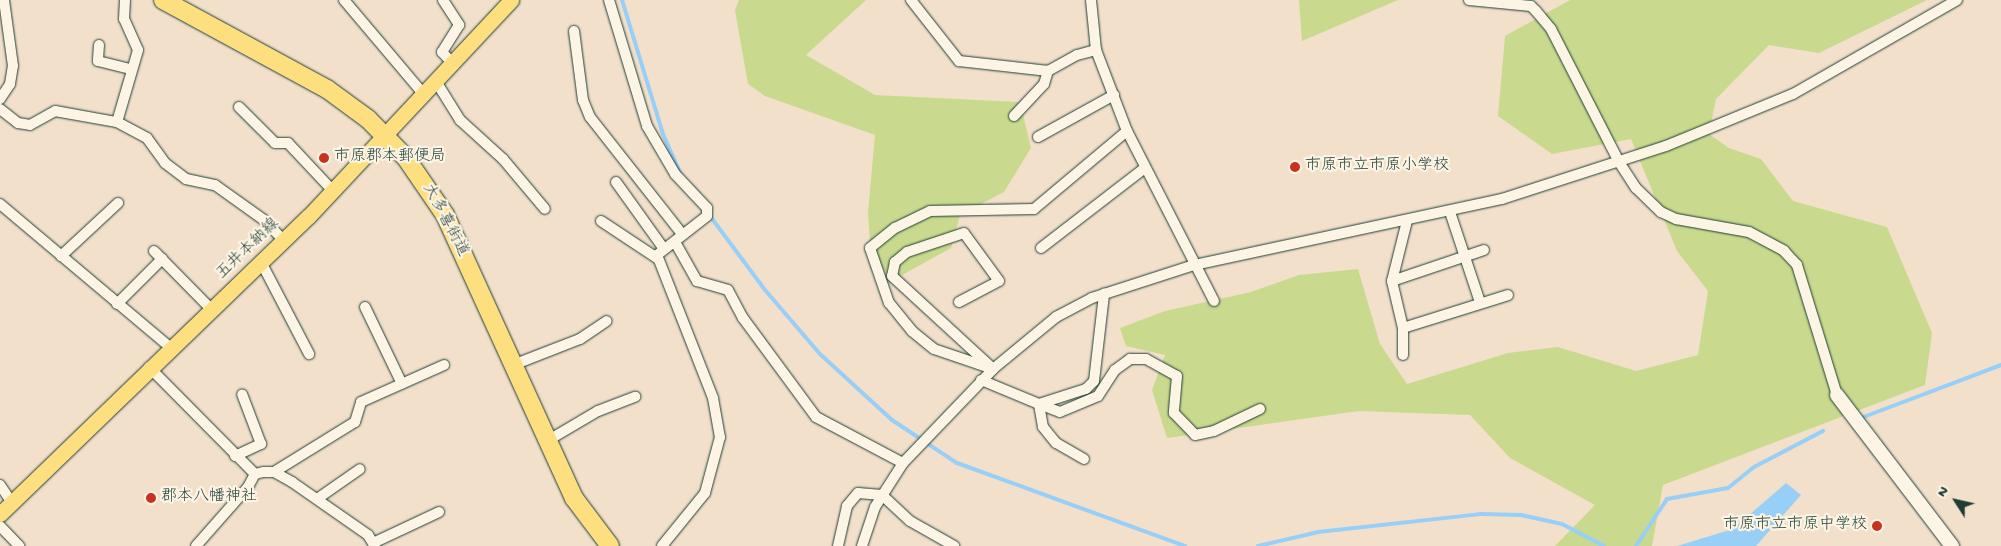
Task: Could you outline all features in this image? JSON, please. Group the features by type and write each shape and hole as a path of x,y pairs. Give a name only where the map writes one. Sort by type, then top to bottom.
{"highway":[{"name":"大多喜街道","path":"163,0 327,89 386,136 445,215 578,504 610,546"}],"main road":[{"name":"五井本納線","path":"0,514 13,504 149,367 284,241 425,96 511,0"}],"street":[{"path":"0,99 10,84 13,66 4,0"},
{"path":"117,122 130,69 138,50 124,19 125,0"},
{"path":"344,0 425,96"},
{"path":"443,0 459,25 442,52 454,65"},
{"path":"609,0 647,126 675,174 707,208 707,216 664,249 657,258"},
{"path":"911,0 959,60 1048,71 1077,55 1096,50"},
{"path":"1091,0 1096,50 1127,131 1214,301"},
{"path":"1469,0 1531,3 1551,29 1619,162 1636,188 1661,212 1676,219 1749,232 1784,251 1798,265 1836,396 1952,546"},
{"path":"862,546 882,496 903,463 981,380 1056,317 1104,294 1194,265 1450,212 1619,162 1793,94 1958,0"},
{"path":"574,31 584,100 590,117 679,238 697,281 728,290 743,318 816,417 903,463"},
{"path":"99,45 98,61 130,69"},
{"path":"1014,116 1044,84 1048,71"},
{"path":"437,83 460,120 503,159 545,209"},
{"path":"1038,137 1114,95"},
{"path":"239,107 274,143 288,143 333,191"},
{"path":"0,109 18,123 30,124 55,111 117,122 147,138 165,163 186,179 215,185 264,220 284,241"},
{"path":"993,369 934,349 912,331 889,302 870,248 895,228 930,211 1034,209 1127,131"},
{"path":"1041,248 1146,168"},
{"path":"616,182 664,249"},
{"path":"61,256 118,203"},
{"path":"0,204 170,347"},
{"path":"1450,212 1480,302"},
{"path":"1403,355 1403,328 1392,281 1406,220"},
{"path":"601,221 657,258 713,398 720,438 705,493 662,546"},
{"path":"959,302 999,281 964,233 907,252 895,262 892,276 993,369"},
{"path":"154,250 211,309"},
{"path":"1392,281 1484,250"},
{"path":"117,304 162,259"},
{"path":"261,262 309,354"},
{"path":"1039,404 1086,389 1094,381 1104,294"},
{"path":"1403,328 1480,302 1508,295"},
{"path":"364,307 402,384"},
{"path":"513,366 580,339 607,321"},
{"path":"981,380 1060,412 1098,396 1115,370 1130,359 1146,359 1177,376 1174,413 1195,434 1221,428 1260,409"},
{"path":"149,367 235,456 255,474 274,472 355,422 360,402 444,364"},
{"path":"235,456 261,444 242,394"},
{"path":"548,441 598,411 635,397"},
{"path":"1039,404 1043,427 1056,443 1084,459"},
{"path":"317,499 360,469"},
{"path":"274,472 317,499 374,544 439,512"},
{"path":"196,546 248,487 255,474"},
{"path":"0,486 13,504"},
{"path":"838,546 847,506 858,493 882,496 910,521 954,546"},
{"path":"0,526 18,546"}],"green space":[{"path":"739,0 866,0 806,55 875,95 1020,102 1031,148 1004,192 960,215 951,248 893,280 871,255 868,213 875,135 765,96 748,84 735,10"},
{"path":"1299,0 1398,0 1302,41"},
{"path":"1570,0 1927,0 1819,53 1769,45 1716,99 1709,134 1729,148 1761,159 1793,201 1887,227 1932,333 1925,385 1663,485 1652,546 1555,546 1595,505 1510,458 1470,415 1359,411 1167,438 1152,390 1165,355 1126,346 1120,328 1165,311 1251,292 1299,275 1358,269 1380,344 1407,384 1508,353 1558,347 1636,371 1698,355 1708,291 1677,251 1631,139 1552,154 1498,116 1505,36"}],"water":[{"path":"1786,483 1801,495 1756,546 1677,546 1733,529"}],"waterway":[{"path":"622,0 663,134 681,175"},
{"path":"710,216 765,290 820,354 892,420 957,463 1185,546"},
{"path":"1861,418 2001,365"},
{"path":"1636,546 1667,499 1728,488 1754,467 1823,431"},
{"path":"1258,546 1318,532 1480,514 1521,515 1562,524 1604,546"}],"place":[{"name":"市原郡本郵便局","path":"324,158"},
{"name":"市原市立市原小学校","path":"1295,167"},
{"name":"郡本八幡神社","path":"151,498"},
{"name":"市原市立市原中学校","path":"1877,526"}]}
